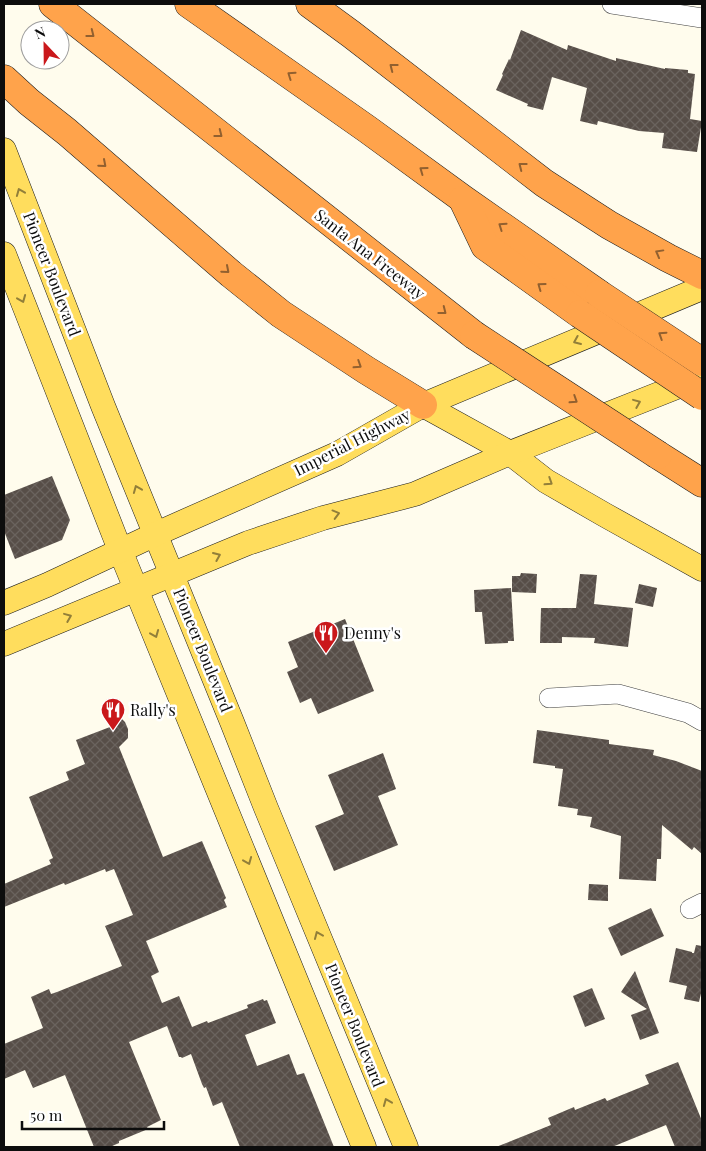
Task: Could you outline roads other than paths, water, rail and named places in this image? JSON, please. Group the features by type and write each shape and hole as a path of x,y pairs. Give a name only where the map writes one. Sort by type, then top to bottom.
{"highway":[{"name":"Santa Ana Freeway","path":"53,4 474,335 702,483"},
{"path":"189,4 599,294 702,362"},
{"path":"310,4 544,183 609,225 702,275"},
{"path":"4,79 231,274 281,314 423,405"},
{"path":"463,199 485,246 580,314 702,396"}],"main road":[{"name":"Pioneer Boulevard","path":"4,150 103,406 406,1147"},
{"path":"4,254 120,550 364,1147"},
{"name":"Imperial Highway","path":"4,603 337,454 423,405 702,288"},
{"path":"4,644 248,543 323,518 415,494 510,453 702,377"},
{"path":"423,405 510,453 546,481 702,569"}],"street":[{"path":"612,4 702,18"},
{"path":"549,698 618,694 688,713 702,721"}],"place":[{"name":"Denny's","path":"326,654"},
{"name":"Rally's","path":"113,731"}]}
